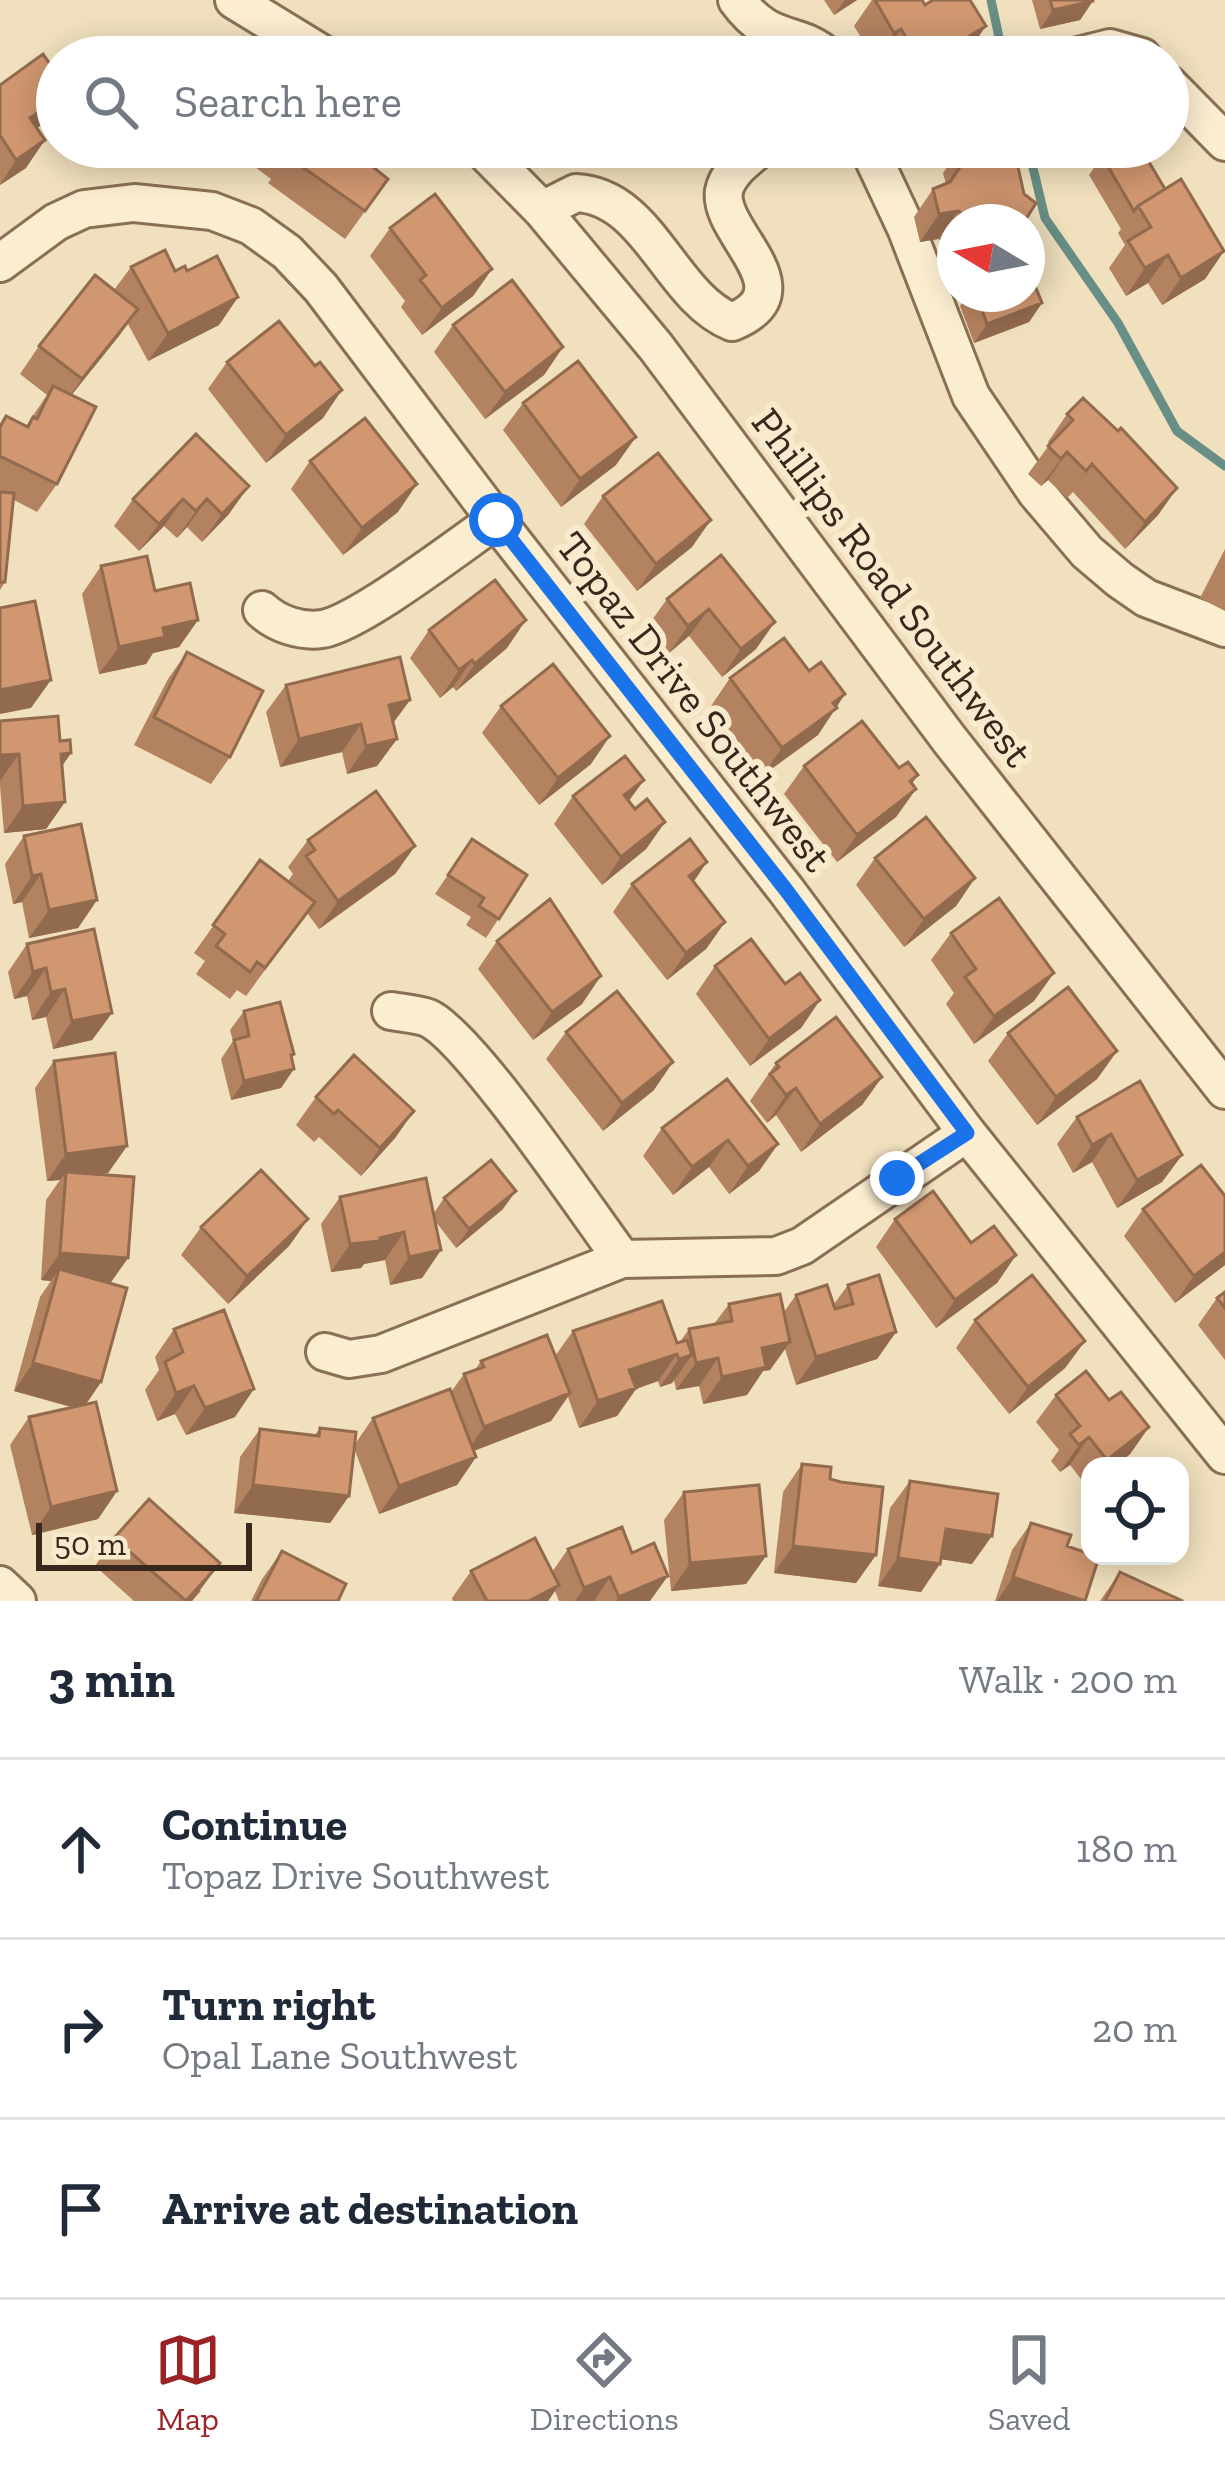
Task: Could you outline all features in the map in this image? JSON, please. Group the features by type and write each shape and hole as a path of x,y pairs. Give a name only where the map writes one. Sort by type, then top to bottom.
{"street":[{"path":"233,0 292,36"},
{"path":"737,0 767,32 780,36"},
{"path":"1189,105 1225,142"},
{"name":"Phillips Road Southwest","path":"501,168 542,210 656,347 949,739 1225,1090"},
{"path":"542,210 576,193 606,200 626,215 702,301 732,322 754,310 762,290 754,256 725,207 723,194 738,168"},
{"path":"878,168 971,396 1036,492 1087,552 1120,580 1146,598 1225,628"},
{"name":"Topaz Drive Southwest","path":"0,262 56,222 106,205 212,211 251,226 287,251 321,288 786,890 967,1133 1225,1455"},
{"path":"262,610 274,621 324,629 393,590 496,520"},
{"path":"391,1011 429,1018 449,1035 622,1259"},
{"path":"325,1352 349,1359 381,1354 622,1259 776,1256 802,1246 967,1133"},
{"path":"0,1586 17,1601"}],"building":[{"path":"875,0 922,0 925,5 933,0 970,0 986,26 970,36 905,36 901,29 894,33"},
{"path":"1050,0 1093,0 1093,1 1053,10"},
{"path":"36,59 36,114 30,118 36,127 36,146 16,160 0,135 0,85"},
{"path":"304,168 374,168 388,179 365,211"},
{"path":"959,168 1018,168 1024,194 1036,203 937,206 933,189 950,182"},
{"path":"1109,168 1152,168 1165,189 1134,211"},
{"path":"1181,179 1224,251 1181,278 1168,255 1145,268 1128,241 1151,227 1138,206"},
{"path":"435,194 492,269 442,308 420,280 426,275 390,228"},
{"path":"165,250 175,271 185,266 187,271 217,256 238,297 168,333 131,267"},
{"path":"95,275 138,309 82,379 39,346"},
{"path":"512,280 563,347 505,392 453,325"},
{"path":"983,312 1018,312 987,324"},
{"path":"279,321 315,366 320,362 342,390 286,435 227,362"},
{"path":"578,361 636,437 580,479 523,403"},
{"path":"53,386 96,407 57,484 0,456 0,427 6,416 28,427"},
{"path":"1083,398 1118,431 1121,428 1177,488 1145,522 1092,464 1086,471 1067,452 1061,459 1048,446 1073,420 1067,414"},
{"path":"365,418 417,484 362,528 310,461"},
{"path":"196,434 249,486 222,514 207,499 196,511 183,499 159,524 133,499"},
{"path":"658,453 711,520 656,564 603,496"},
{"path":"0,492 14,493 5,582 0,582"},
{"path":"721,555 775,622 741,649 709,609 688,626 667,599"},
{"path":"147,556 155,591 190,583 198,620 163,628 165,637 119,647 101,566"},
{"path":"495,580 526,620 475,664 472,660 459,670 429,630"},
{"path":"35,601 51,680 0,690 0,608"},
{"path":"784,638 809,671 821,662 845,694 833,703 837,708 782,748 730,678"},
{"path":"187,652 263,691 230,757 154,717"},
{"path":"400,657 410,700 389,705 397,739 366,746 361,724 299,739 286,685"},
{"path":"553,664 610,736 558,778 501,706"},
{"path":"58,716 60,741 70,740 71,753 61,754 65,802 23,806 19,754 0,755 0,721"},
{"path":"862,721 899,768 908,762 918,775 910,781 916,789 857,835 804,766"},
{"path":"625,756 644,780 624,795 635,809 647,799 665,822 621,857 573,796"},
{"path":"376,791 415,846 338,901 306,856 315,850 308,840"},
{"path":"926,817 975,878 924,919 875,858"},
{"path":"81,824 97,900 49,910 41,874 32,876 24,836"},
{"path":"472,839 527,875 499,919 479,906 484,898 448,875"},
{"path":"690,839 707,862 689,876 725,922 686,953 632,884"},
{"path":"260,860 315,902 265,968 257,962 250,972 216,946 225,934 213,925"},
{"path":"999,898 1054,973 994,1016 965,977 976,969 951,933"},
{"path":"550,899 601,976 552,1012 497,941"},
{"path":"94,929 112,1013 72,1021 65,989 51,992 46,968 33,972 27,944"},
{"path":"751,939 785,984 800,973 820,1000 769,1039 715,966"},
{"path":"1068,987 1117,1051 1056,1097 1008,1033"},
{"path":"617,991 673,1062 622,1103 566,1032"},
{"path":"280,1002 294,1069 244,1081 234,1040 249,1036 244,1011"},
{"path":"836,1017 882,1077 820,1124 796,1088 786,1095 770,1074 779,1067 776,1063"},
{"path":"115,1053 127,1146 66,1154 54,1061"},
{"path":"354,1055 414,1111 380,1148 316,1097"},
{"path":"727,1079 778,1144 748,1166 728,1140 692,1167 662,1128"},
{"path":"1140,1081 1182,1155 1137,1180 1111,1134 1092,1145 1077,1117"},
{"path":"491,1160 516,1191 469,1229 444,1198"},
{"path":"1201,1165 1225,1196 1225,1252 1194,1276 1143,1209"},
{"path":"261,1170 308,1219 247,1276 201,1227"},
{"path":"66,1172 134,1177 128,1258 60,1253"},
{"path":"426,1178 441,1250 409,1257 404,1232 350,1244 340,1197"},
{"path":"933,1191 971,1243 994,1226 1016,1255 955,1300 895,1219"},
{"path":"59,1269 127,1288 101,1382 33,1363"},
{"path":"879,1275 896,1332 816,1357 796,1295 827,1285 835,1309 853,1304 848,1285"},
{"path":"1032,1275 1085,1341 1028,1387 975,1320"},
{"path":"780,1294 790,1342 762,1348 766,1367 722,1377 718,1358 696,1363 689,1329 732,1321 729,1304"},
{"path":"662,1301 677,1343 687,1340 692,1355 679,1359 677,1354 629,1370 636,1388 598,1401 573,1331"},
{"path":"224,1310 254,1389 205,1408 194,1386 176,1393 165,1362 183,1352 174,1329"},
{"path":"547,1335 570,1393 484,1427 464,1374 484,1367 481,1361"},
{"path":"1086,1371 1109,1400 1121,1392 1149,1427 1105,1457 1089,1437 1079,1445 1070,1434 1080,1426 1056,1395"},
{"path":"450,1389 476,1457 399,1486 373,1418"},
{"path":"96,1402 117,1491 51,1507 29,1417"},
{"path":"320,1428 356,1432 349,1496 253,1485 260,1429 319,1436"},
{"path":"802,1464 831,1467 830,1479 883,1487 876,1555 793,1546"},
{"path":"910,1481 998,1494 992,1536 946,1529 940,1564 898,1558"},
{"path":"759,1485 766,1556 690,1563 684,1492"},
{"path":"149,1499 220,1563 186,1601 114,1538"},
{"path":"1031,1523 1071,1535 1067,1546 1081,1551 1081,1565 1096,1565 1085,1601 1013,1577"},
{"path":"622,1527 632,1553 654,1543 668,1576 619,1597 610,1577 584,1588 568,1549"},
{"path":"535,1538 559,1585 529,1601 487,1601 471,1571"},
{"path":"282,1551 346,1584 338,1601 256,1601"},
{"path":"1120,1572 1183,1601 1105,1601"}],"waterway":[{"path":"991,0 999,36"},
{"path":"1033,168 1045,218 1118,323 1177,431 1225,466"}],"route":[{"path":"496,520 786,890 967,1133 897,1178"}]}
